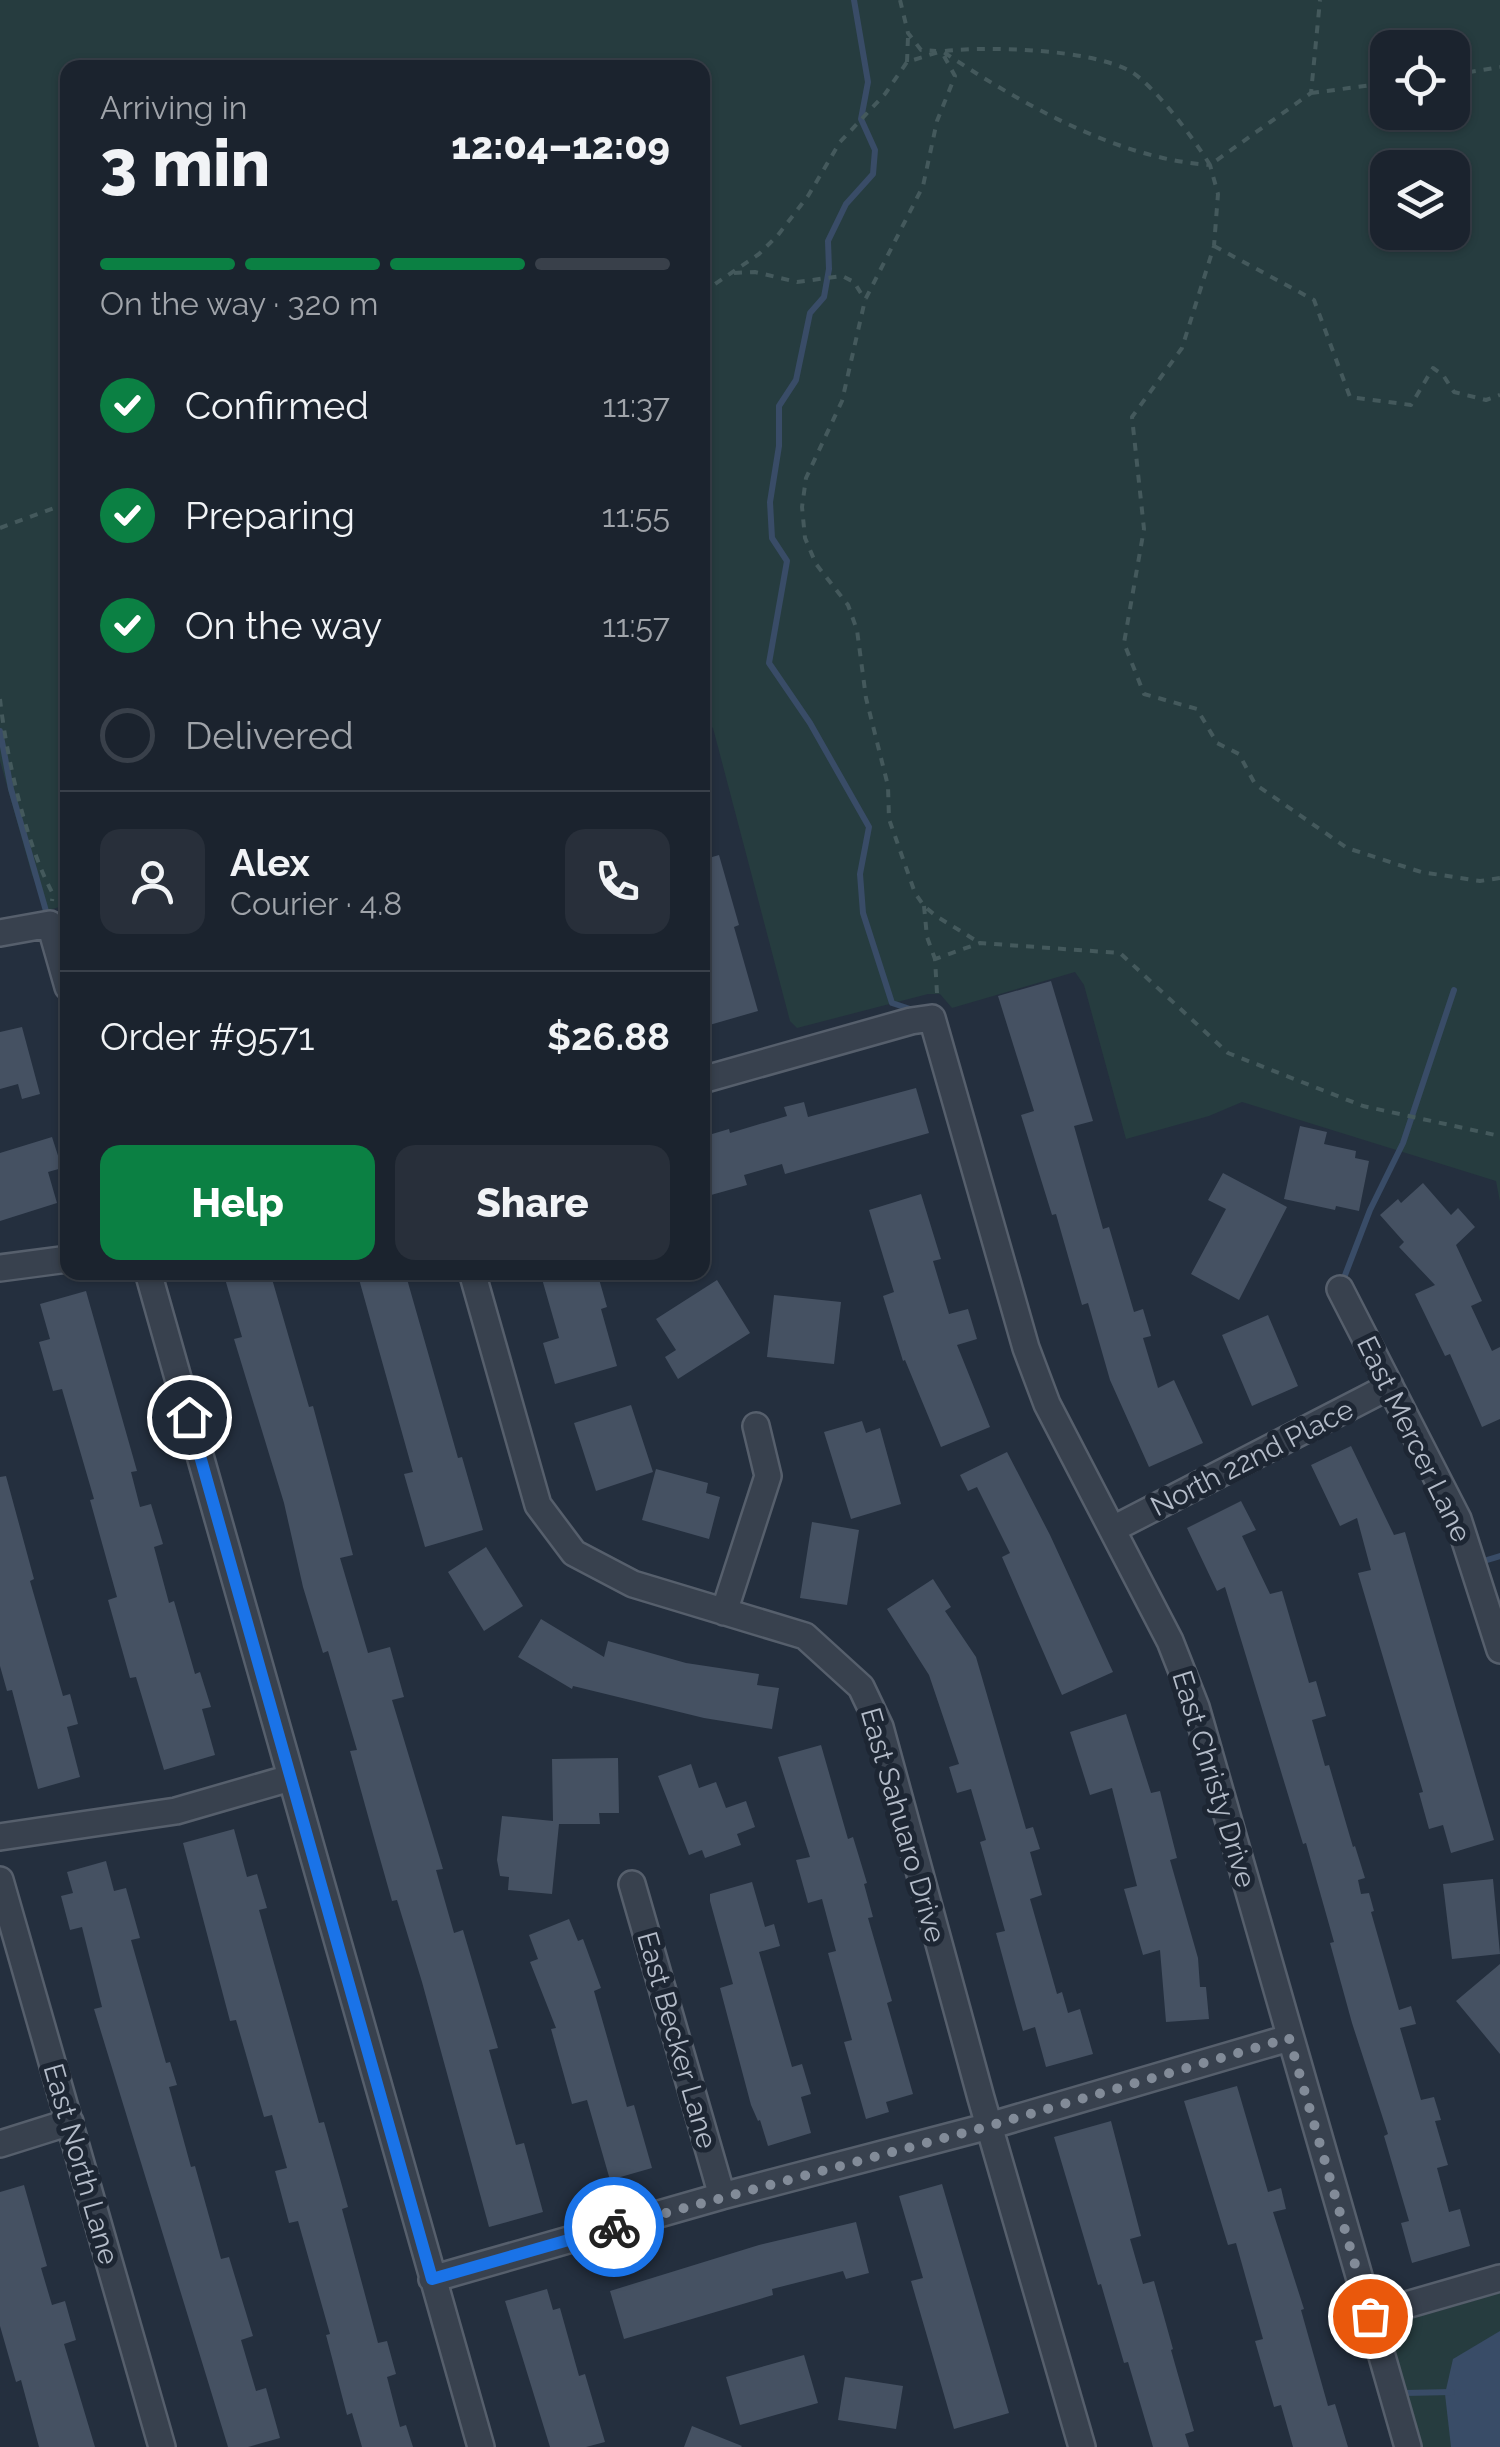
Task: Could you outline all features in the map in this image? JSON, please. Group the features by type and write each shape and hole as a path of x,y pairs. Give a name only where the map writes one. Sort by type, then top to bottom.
{"street":[{"path":"0,933 43,924 60,967"},
{"path":"710,1078 932,1018"},
{"name":"East Christy Drive","path":"932,1018 1026,1348 1047,1404 1170,1640 1196,1708 1408,2447"},
{"path":"0,1268 60,1260"},
{"path":"150,1280 481,2447"},
{"name":"East Sahuaro Drive","path":"474,1280 538,1504 574,1553 633,1584 805,1636 860,1687 880,1727 1073,2445"},
{"name":"East Mercer Lane","path":"1340,1289 1458,1519 1500,1650"},
{"name":"North 22nd Place","path":"1113,1530 1390,1386"},
{"path":"724,1612 768,1476 756,1426"},
{"path":"0,1837 176,1811 290,1778"},
{"name":"East North Lane","path":"0,1880 162,2447"},
{"name":"East Becker Lane","path":"632,1884 722,2196"},
{"path":"432,2279 722,2196 989,2126 1289,2038"},
{"path":"0,2144 70,2122"},
{"path":"1368,2316 1500,2278"}],"path":[{"path":"900,0 908,32 908,62"},
{"path":"1311,93 1320,0"},
{"path":"908,32 920,50 984,47 1072,56 1130,71 1188,129 1210,165 1218,194 1214,246 1182,348 1132,417 1144,530 1124,642 1144,694 1196,709 1217,744 1238,754 1255,784 1346,848 1421,872 1480,881 1500,878"},
{"path":"942,51 954,76 937,121 923,186 865,300 842,402 806,478 802,507 804,538 816,564 848,605 857,630 866,698 888,786 889,819 916,893 924,906 980,943"},
{"path":"710,288 778,234 808,196 840,142 908,62 942,51 1037,109 1104,138 1182,163 1210,165 1311,93 1370,85"},
{"path":"1470,72 1500,66"},
{"path":"1214,246 1314,300 1350,397 1411,405 1433,368 1454,392 1486,400 1500,396"},
{"path":"734,272 756,272 797,282 842,276 854,282 865,300"},
{"path":"0,528 60,505"},
{"path":"0,698 23,810 43,878 53,894 52,900 35,914 43,924"},
{"path":"924,906 927,937 935,959 937,1000 932,1018"},
{"path":"935,959 980,943 1120,952 1228,1053 1363,1106 1500,1136"}],"green space":[{"path":"0,0 1500,0 1500,1202 1496,1181 1242,1102 1209,1116 1126,1139 1084,985 1075,972 952,1008 940,994 928,994 797,1028 790,1021 710,726 710,60 60,60 60,907 48,910 32,875 0,761"},
{"path":"1500,2293 1500,2447 1423,2447 1394,2345 1398,2326"}],"water":[{"path":"1500,2331 1500,2447 1451,2447 1445,2394 1453,2359"}],"building":[{"path":"719,855 758,1011 710,1025 710,858"},
{"path":"1051,981 1093,1121 1074,1126 1103,1229 1109,1227 1134,1312 1143,1309 1151,1336 1143,1338 1158,1388 1174,1380 1203,1443 1149,1467 1110,1380 1088,1303 1082,1305 1056,1214 1052,1215 1021,1115 1034,1111 998,996"},
{"path":"22,1027 40,1094 22,1099 18,1084 0,1089 0,1032"},
{"path":"916,1088 929,1133 785,1174 782,1164 744,1175 747,1185 711,1195 710,1135 729,1129 730,1133 787,1116 784,1107 804,1102 808,1117"},
{"path":"1300,1126 1327,1132 1324,1144 1356,1151 1355,1158 1369,1161 1359,1211 1284,1199"},
{"path":"52,1137 60,1169 48,1172 57,1203 0,1221 0,1153"},
{"path":"1223,1173 1287,1207 1239,1300 1191,1274 1226,1209 1208,1200"},
{"path":"1423,1183 1451,1215 1458,1208 1475,1227 1456,1245 1482,1301 1471,1306 1492,1351 1500,1347 1500,1419 1482,1427 1450,1354 1445,1356 1415,1294 1435,1285 1399,1247 1404,1242 1380,1215"},
{"path":"921,1194 941,1259 933,1261 949,1314 968,1309 977,1339 957,1345 990,1427 941,1447 903,1361 883,1296 894,1292 869,1210"},
{"path":"225,1280 272,1280 309,1407 313,1406 353,1555 340,1558 368,1653 390,1647 404,1697 392,1700 443,1869 436,1870 454,1933 463,1930 498,2048 489,2050 516,2145 524,2143 543,2212 489,2227 422,1982 397,1900 392,1901 350,1751 357,1750 328,1651 323,1653 303,1587 284,1503 234,1339 242,1337"},
{"path":"359,1280 407,1280 458,1458 462,1457 483,1530 425,1547 404,1474 413,1472"},
{"path":"542,1280 599,1280 607,1307 601,1309 617,1366 555,1384 543,1343 559,1338"},
{"path":"717,1280 750,1333 678,1379 665,1357 676,1350 656,1319"},
{"path":"86,1291 137,1471 131,1472 140,1507 151,1504 163,1544 154,1547 169,1603 174,1601 195,1674 200,1672 211,1707 202,1709 215,1755 164,1770 136,1677 130,1678 108,1600 117,1597 62,1389 53,1391 39,1342 50,1339 40,1304"},
{"path":"774,1295 841,1302 834,1364 767,1357"},
{"path":"1268,1315 1298,1386 1252,1406 1222,1335"},
{"path":"631,1405 653,1472 596,1491 574,1423"},
{"path":"862,1421 866,1433 880,1428 901,1504 851,1519 824,1432"},
{"path":"1351,1446 1394,1535 1405,1532 1494,1840 1451,1853 1443,1825 1429,1829 1419,1793 1423,1792 1358,1573 1371,1570 1357,1518 1340,1526 1311,1465"},
{"path":"1007,1452 1113,1672 1062,1695 1002,1557 1010,1553 977,1487 968,1491 960,1475"},
{"path":"656,1469 708,1483 706,1493 720,1497 709,1539 642,1520"},
{"path":"6,1476 34,1579 30,1581 63,1696 70,1694 78,1724 67,1727 80,1777 38,1789 12,1690 7,1691 0,1666 0,1477"},
{"path":"1241,1501 1256,1530 1242,1536 1270,1594 1282,1591 1309,1683 1316,1681 1326,1716 1312,1720 1365,1878 1358,1880 1361,1894 1369,1893 1399,2010 1411,2006 1416,2024 1400,2028 1421,2100 1434,2097 1441,2120 1435,2121 1448,2165 1437,2168 1449,2212 1460,2209 1470,2246 1412,2263 1401,2223 1409,2221 1384,2136 1388,2134 1352,2023 1306,1843 1303,1844 1225,1587 1217,1591 1187,1528"},
{"path":"812,1522 859,1530 847,1605 800,1598"},
{"path":"486,1547 523,1606 484,1631 448,1572"},
{"path":"933,1579 951,1607 945,1611 976,1657 1026,1829 1033,1827 1040,1849 1030,1852 1042,1895 1030,1899 1057,1994 1062,1992 1068,2013 1080,2009 1093,2054 1046,2067 1035,2027 1023,2031 996,1933 1005,1931 980,1842 986,1840 971,1789 957,1793 949,1767 959,1764 929,1675 887,1609"},
{"path":"541,1619 604,1657 608,1641 686,1663 759,1674 757,1685 779,1688 772,1729 704,1718 573,1686 572,1689 518,1657"},
{"path":"1126,1714 1151,1793 1160,1791 1177,1858 1170,1860 1198,1958 1200,1987 1206,1987 1209,2019 1166,2022 1160,1950 1143,1955 1124,1889 1137,1886 1112,1788 1090,1795 1070,1732"},
{"path":"821,1745 848,1839 853,1837 867,1883 864,1884 873,1917 868,1918 913,2094 886,2102 889,2112 866,2119 844,2042 852,2040 828,1953 836,1951 822,1899 808,1903 796,1860 810,1857 778,1757"},
{"path":"618,1758 619,1813 599,1813 600,1824 559,1824 552,1894 508,1890 509,1877 500,1876 497,1860 502,1816 553,1821 552,1759"},
{"path":"691,1764 699,1788 716,1782 726,1808 746,1801 755,1827 737,1834 741,1845 705,1858 702,1850 689,1855 658,1776"},
{"path":"234,1829 247,1877 257,1874 267,1908 259,1910 319,2123 324,2122 348,2207 342,2209 378,2343 387,2341 396,2374 387,2377 400,2427 406,2425 413,2447 362,2447 352,2413 347,2415 326,2335 330,2334 298,2221 289,2223 275,2171 287,2168 272,2115 264,2117 236,2020 230,2021 183,1843"},
{"path":"106,1861 114,1891 126,1888 140,1938 131,1940 166,2063 170,2062 177,2085 169,2087 191,2167 195,2166 221,2259 229,2257 253,2336 241,2340 256,2391 266,2388 280,2438 248,2447 228,2447 94,2009 102,2007 82,1927 70,1930 61,1896 73,1893 67,1872"},
{"path":"1493,1879 1500,1954 1452,1959 1443,1884"},
{"path":"752,1882 765,1927 774,1924 780,1946 759,1952 792,2067 802,2064 811,2094 801,2097 811,2133 768,2146 751,2105 720,1988 733,1984 710,1901 710,1894"},
{"path":"569,1919 578,1941 583,1939 601,1988 594,1991 627,2107 634,2105 652,2168 610,2180 587,2100 572,2104 551,2029 556,2028 530,1962 538,1959 529,1935"},
{"path":"1500,1964 1500,2054 1456,2001"},
{"path":"1237,2086 1268,2192 1281,2188 1286,2209 1273,2212 1304,2309 1301,2310 1328,2406 1335,2404 1348,2447 1293,2447 1281,2405 1274,2407 1255,2341 1263,2339 1236,2243 1228,2245 1184,2101"},
{"path":"1111,2121 1141,2236 1130,2239 1143,2284 1154,2281 1194,2431 1185,2434 1189,2447 1153,2447 1128,2362 1124,2363 1101,2284 1098,2285 1054,2137"},
{"path":"942,2184 1009,2413 954,2429 911,2281 923,2278 899,2196"},
{"path":"24,2185 47,2266 41,2268 52,2305 65,2301 76,2340 64,2344 95,2447 39,2447 21,2380 16,2382 0,2326 0,2192"},
{"path":"856,2222 869,2273 846,2279 843,2271 772,2289 773,2295 624,2339 610,2291 759,2245"},
{"path":"547,2289 553,2310 560,2308 579,2376 585,2374 605,2442 586,2447 550,2447 505,2301"},
{"path":"804,2355 818,2403 740,2425 726,2377"},
{"path":"845,2377 903,2386 896,2429 838,2420"},
{"path":"692,2426 742,2446 684,2447"}],"waterway":[{"path":"854,0 868,82 861,119 875,150 873,174 846,204 828,241 824,297 810,313 796,380 779,406 779,446 770,502 772,538 787,561 769,663 810,723 869,827 860,874 863,913 892,1003 913,1010"},
{"path":"0,731 11,789 48,918"},
{"path":"1342,1283 1370,1210 1403,1143 1454,990"},
{"path":"1477,1563 1500,1556"},
{"path":"1401,2389 1405,2393 1452,2392"}],"way so far":[{"path":"614,2227 989,2126 1289,2038 1370,2316"}],"route":[{"path":"189,1417 432,2279 614,2227"}]}
